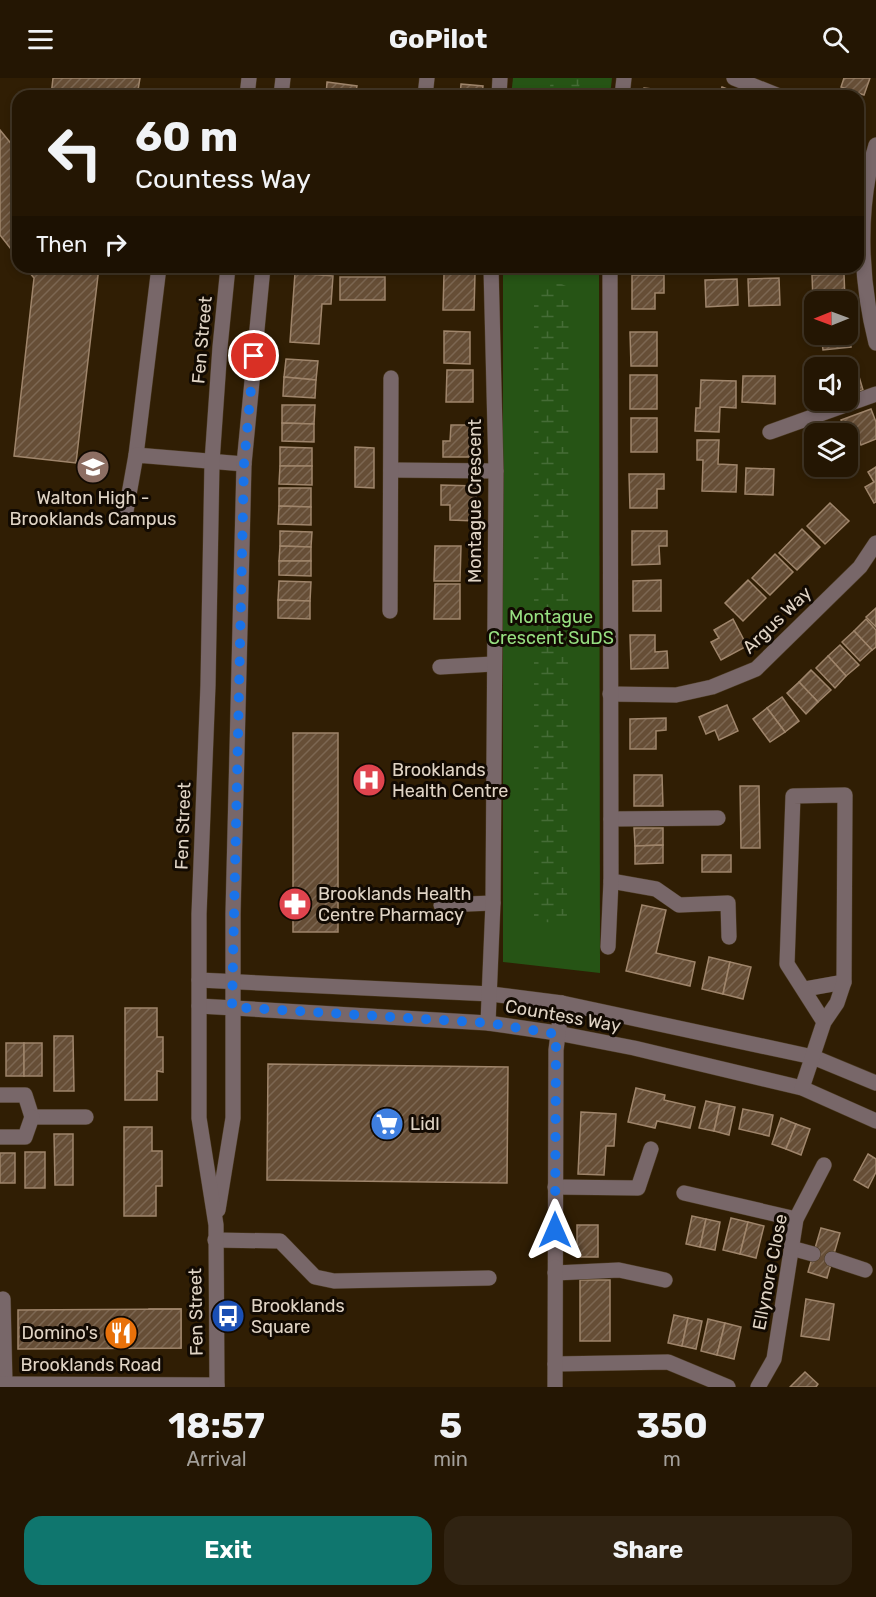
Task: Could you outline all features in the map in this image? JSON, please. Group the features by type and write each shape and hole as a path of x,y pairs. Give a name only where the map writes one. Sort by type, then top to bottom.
{"street":[{"path":"743,80 766,90"},
{"path":"864,205 867,174 876,145"},
{"path":"126,511 136,455 158,273"},
{"name":"Fen Street","path":"217,1386 215,1233 199,1118 199,980 212,462 227,273"},
{"path":"262,273 244,464 232,1007 232,1118 215,1233 280,1241 315,1277 334,1281 489,1278"},
{"name":"Montague Crescent","path":"488,1023 493,903 496,471 491,273"},
{"path":"608,947 611,881 610,273"},
{"path":"864,273 876,343"},
{"path":"390,611 391,378"},
{"path":"770,432 876,394"},
{"path":"136,455 244,464"},
{"path":"391,470 496,471"},
{"name":"Argus Way","path":"610,694 676,695 712,687 756,669 860,567 876,543"},
{"path":"441,667 493,664"},
{"path":"802,1088 824,1022 837,1003 844,982 845,795 793,796 787,964 824,1022"},
{"path":"611,819 718,818"},
{"path":"611,881 656,889 679,905 728,903 729,937"},
{"path":"441,905 493,903"},
{"path":"199,980 491,994 562,1003 813,1057 876,1083"},
{"path":"805,989 844,982"},
{"path":"555,1387 556,1034 562,1003"},
{"name":"Countess Way","path":"199,1006 488,1023 556,1034 634,1048 802,1088 876,1121"},
{"path":"0,1095 25,1095 32,1117 25,1137 0,1137"},
{"path":"32,1117 86,1117"},
{"path":"555,1187 638,1188 651,1149"},
{"name":"Ellynore Close","path":"758,1387 774,1359 796,1219 824,1165"},
{"path":"684,1193 796,1219"},
{"path":"791,1248 813,1254"},
{"path":"832,1259 865,1270"},
{"path":"555,1273 619,1270 665,1280"},
{"path":"3,1299 3,1384"},
{"path":"555,1364 668,1362 728,1387"},
{"name":"Brooklands Road","path":"3,1384 217,1386"}],"green space":[{"path":"513,78 612,78 611,90 512,90"},
{"path":"551,78 581,78 578,90 550,90"},
{"name":"Montague Crescent SuDS","path":"503,273 599,273 600,973 503,962"},
{"path":"543,280 554,281 566,286 569,308 567,915 564,923 543,922 534,916 534,303"}],"building":[{"path":"53,78 140,78 138,90 52,90"},
{"path":"844,78 870,78 864,95 864,90 850,90 841,87"},
{"path":"327,82 357,86 356,90 326,90"},
{"path":"461,84 483,86 483,90 460,90"},
{"path":"0,130 12,145 12,250 0,235"},
{"path":"30,273 98,273 76,463 14,456 34,278"},
{"path":"295,273 333,276 331,304 322,304 319,344 290,342"},
{"path":"444,274 475,274 474,310 443,310"},
{"path":"844,274 845,291 813,291 812,275"},
{"path":"632,275 664,275 664,293 655,293 655,309 632,309"},
{"path":"340,277 385,277 385,300 340,300"},
{"path":"779,278 780,305 749,306 748,279"},
{"path":"737,279 738,305 706,307 705,280"},
{"path":"444,331 470,332 470,364 444,363"},
{"path":"630,332 657,332 657,366 631,366"},
{"path":"822,345 851,345 851,347 823,350"},
{"path":"286,359 318,361 316,380 284,377"},
{"path":"447,370 473,370 473,402 446,402"},
{"path":"858,373 863,390 858,392"},
{"path":"630,375 657,375 657,409 630,409"},
{"path":"743,376 775,376 775,404 742,402"},
{"path":"284,377 316,380 315,398 283,396"},
{"path":"701,380 736,381 736,408 720,407 719,432 695,431 696,408 700,408"},
{"path":"282,405 315,405 314,424 282,423"},
{"path":"871,409 876,422 876,439 861,445 858,437 858,423 842,423 841,420"},
{"path":"631,418 657,418 657,452 631,452"},
{"path":"282,423 314,424 314,442 282,441"},
{"path":"451,425 475,425 475,457 443,457 443,441 450,441"},
{"path":"697,440 719,440 718,464 737,465 736,492 702,491 703,460 697,460"},
{"path":"280,447 312,448 312,466 280,466"},
{"path":"355,447 374,448 374,488 355,487"},
{"path":"280,466 312,466 312,485 279,484"},
{"path":"876,467 876,502 874,503 865,487 874,482 868,472"},
{"path":"746,468 774,469 773,495 745,494"},
{"path":"629,474 664,474 664,489 657,489 657,508 630,508"},
{"path":"441,485 476,486 476,521 450,520 450,505 441,505"},
{"path":"279,488 311,488 311,507 279,506"},
{"path":"830,503 849,521 825,544 807,526"},
{"path":"279,506 311,507 311,525 278,524"},
{"path":"802,529 820,547 797,570 779,553"},
{"path":"280,531 312,532 311,547 280,546"},
{"path":"632,531 667,531 667,546 659,546 660,564 632,565"},
{"path":"280,546 311,547 311,561 279,561"},
{"path":"435,546 461,546 460,581 434,581"},
{"path":"775,554 793,572 770,595 752,578"},
{"path":"279,561 311,561 311,576 279,575"},
{"path":"661,580 661,611 633,611 633,581"},
{"path":"748,580 766,598 743,621 725,603"},
{"path":"279,581 311,582 310,601 278,600"},
{"path":"435,584 460,584 460,619 434,619"},
{"path":"278,600 310,601 310,619 278,618"},
{"path":"876,608 876,627 866,617"},
{"path":"733,619 747,646 721,660 711,642 719,638 714,630"},
{"path":"866,619 876,630 876,647 872,650 854,631"},
{"path":"854,631 872,650 860,661 842,642"},
{"path":"630,635 655,635 655,652 667,651 668,668 631,669"},
{"path":"840,645 859,665 846,676 828,656"},
{"path":"828,656 846,676 835,688 816,668"},
{"path":"811,670 831,690 818,702 799,682"},
{"path":"799,682 818,702 806,714 787,693"},
{"path":"782,697 799,721 785,732 767,708"},
{"path":"727,705 738,731 719,740 715,730 706,734 699,717"},
{"path":"767,708 785,732 770,742 753,719"},
{"path":"666,718 666,730 656,731 656,749 630,749 630,719"},
{"name":"Brooklands Health Centre","path":"293,733 338,733 338,932 293,932"},
{"path":"634,775 662,775 663,806 634,806"},
{"path":"740,786 759,786 760,848 741,848"},
{"path":"634,828 663,828 663,845 635,846"},
{"path":"663,845 663,863 635,864 635,846"},
{"path":"702,855 731,855 731,872 702,872"},
{"path":"642,905 666,910 656,953 695,962 690,986 626,971"},
{"path":"709,957 730,962 723,994 702,989"},
{"path":"730,962 751,967 743,999 723,994"},
{"path":"125,1008 157,1008 157,1037 163,1037 163,1072 157,1071 157,1100 125,1100"},
{"path":"54,1036 73,1036 74,1091 54,1091"},
{"path":"6,1043 24,1043 24,1076 6,1076"},
{"path":"24,1043 42,1043 42,1076 24,1076"},
{"name":"Lidl","path":"268,1064 508,1067 507,1183 267,1180"},
{"path":"636,1088 665,1095 664,1100 695,1107 690,1128 657,1121 655,1128 628,1122"},
{"path":"706,1101 720,1104 714,1131 699,1128"},
{"path":"720,1104 735,1107 729,1135 714,1131"},
{"path":"743,1109 773,1115 769,1136 739,1129"},
{"path":"581,1112 616,1114 614,1146 606,1146 604,1175 578,1174"},
{"path":"781,1118 796,1124 786,1149 772,1144"},
{"path":"796,1124 810,1129 801,1155 786,1149"},
{"path":"124,1127 152,1127 152,1151 162,1151 162,1186 156,1186 156,1216 124,1216"},
{"path":"54,1134 73,1134 73,1185 55,1185"},
{"path":"25,1152 45,1152 45,1188 25,1188"},
{"path":"0,1153 15,1153 15,1183 0,1183"},
{"path":"868,1154 876,1159 876,1172 868,1188 854,1180"},
{"path":"692,1216 706,1219 700,1247 686,1244"},
{"path":"731,1218 748,1222 740,1254 723,1250"},
{"path":"706,1219 720,1222 715,1250 700,1247"},
{"path":"748,1222 764,1226 756,1258 740,1254"},
{"path":"577,1225 598,1225 598,1257 577,1257"},
{"path":"821,1228 840,1233 827,1278 808,1272"},
{"path":"580,1280 610,1280 610,1341 580,1341"},
{"path":"806,1299 834,1304 829,1340 801,1336"},
{"path":"149,1309 181,1309 181,1348 149,1348"},
{"path":"181,1309 181,1348 18,1349 18,1310"},
{"path":"674,1315 688,1318 682,1346 668,1343"},
{"path":"688,1318 702,1321 696,1349 682,1346"},
{"path":"708,1319 725,1323 717,1355 701,1351"},
{"path":"725,1323 741,1327 734,1359 717,1355"},
{"path":"805,1372 818,1384 816,1387 790,1387"}],"place":[{"name":"Walton High - Brooklands Campus","path":"93,467"},
{"name":"Brooklands Health Centre","path":"369,780"},
{"name":"Brooklands Health Centre Pharmacy","path":"295,904"},
{"name":"Lidl","path":"387,1124"},
{"name":"Brooklands Square","path":"228,1316"},
{"name":"Domino's","path":"121,1333"}],"route":[{"path":"254,356 244,464 232,1007 488,1023 556,1034 555,1230"}]}
